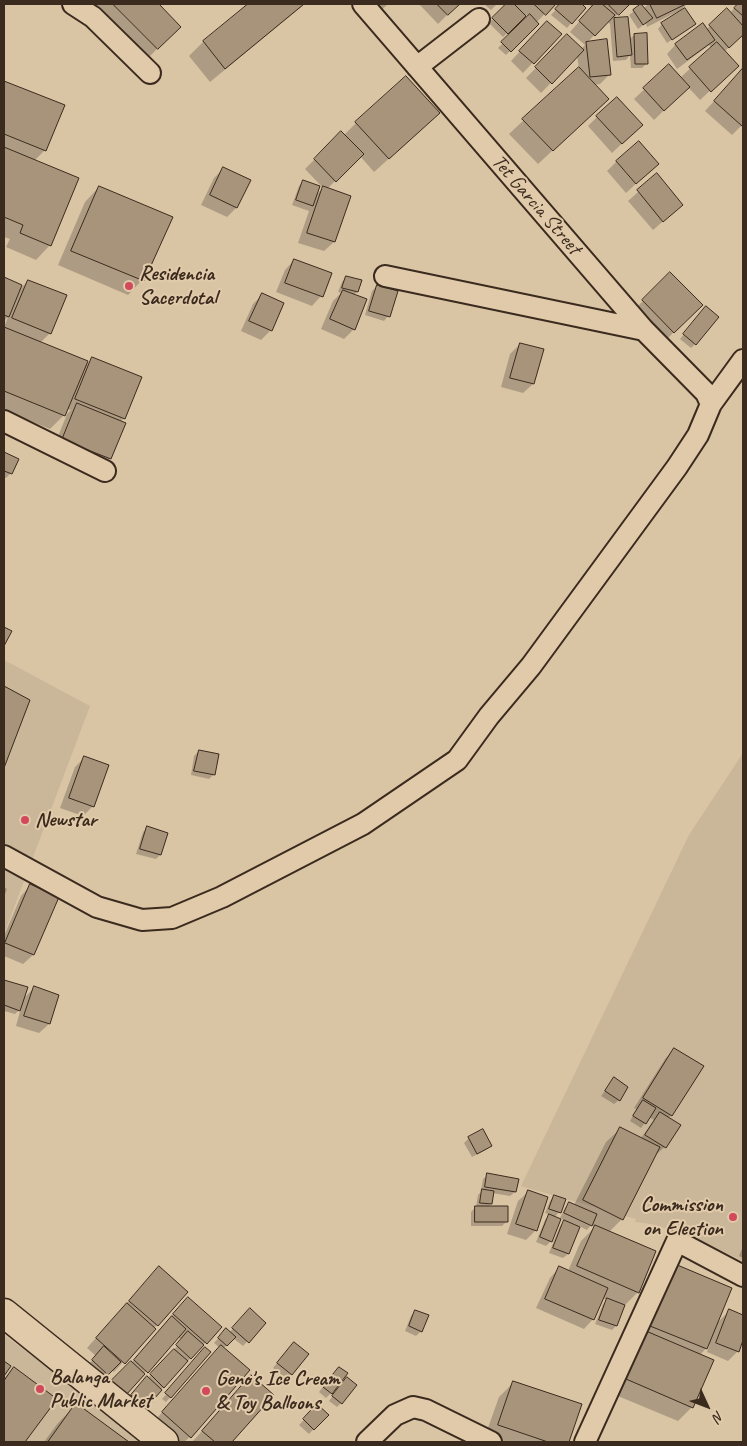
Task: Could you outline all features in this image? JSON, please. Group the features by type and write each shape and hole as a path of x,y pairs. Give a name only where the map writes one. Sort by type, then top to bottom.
{"street":[{"path":"73,4 93,17 150,73"},
{"name":"Tet Garcia Street","path":"363,4 644,330 706,393 711,404"},
{"path":"417,67 479,19"},
{"path":"385,276 644,330"},
{"path":"4,856 97,907 142,920 172,918 222,897 363,824 457,760 489,716 531,666 677,467 698,435 711,404 743,360"},
{"path":"4,421 104,471"},
{"path":"585,1442 677,1241 743,1276"},
{"path":"4,1313 164,1442"},
{"path":"367,1442 394,1415 413,1408 426,1410 491,1442"}],"shaded area":[{"name":"Newstar","path":"4,660 90,706 4,934"},
{"path":"743,753 743,1261 691,1236 651,1224 635,1222 636,1219 521,1186 689,835"},
{"name":"Balanga Public Market","path":"4,1335 148,1442 4,1442"}],"building":[{"path":"113,4 159,4 181,27 158,49"},
{"path":"248,4 304,4 225,69 203,41"},
{"path":"437,4 460,4 448,15"},
{"path":"506,4 514,4 526,16 508,34 492,18"},
{"path":"534,4 556,4 546,15"},
{"path":"560,4 582,4 586,8 572,24 555,9"},
{"path":"594,4 602,4 615,15 595,36 579,21"},
{"path":"608,4 630,4 619,15"},
{"path":"641,4 653,18 643,25 633,10"},
{"path":"650,4 686,4 657,18"},
{"path":"738,4 743,4 743,16 734,8"},
{"path":"685,8 696,24 672,40 661,23"},
{"path":"727,8 743,26 743,35 729,48 709,25"},
{"path":"530,14 539,24 511,52 501,42"},
{"path":"628,17 632,55 617,57 614,18"},
{"path":"547,21 562,34 534,64 519,51"},
{"path":"703,23 715,40 687,60 675,44"},
{"path":"647,33 648,64 635,64 634,34"},
{"path":"567,34 584,50 552,84 535,67"},
{"path":"607,39 611,75 590,77 586,42"},
{"path":"717,42 739,66 711,92 689,67"},
{"path":"669,64 690,87 664,111 643,88"},
{"path":"579,67 609,99 553,151 522,119"},
{"path":"743,68 743,125 742,126 714,101"},
{"path":"406,76 440,113 389,159 355,122"},
{"path":"4,81 65,105 46,151 4,134"},
{"path":"617,97 643,125 622,144 596,116"},
{"path":"341,131 364,154 336,182 314,159"},
{"path":"639,141 659,164 636,184 616,161"},
{"path":"4,147 79,178 51,246 20,233 23,225 4,217"},
{"path":"223,167 251,180 237,208 210,195"},
{"path":"657,173 683,205 663,222 637,190"},
{"path":"303,180 320,186 313,206 296,200"},
{"path":"99,186 173,217 144,281 71,251"},
{"path":"323,186 351,196 335,242 307,233"},
{"path":"294,259 332,273 323,297 285,283"},
{"path":"670,272 703,305 674,333 642,300"},
{"path":"346,276 362,280 358,292 342,288"},
{"path":"4,277 22,285 9,317 4,315"},
{"path":"28,280 67,295 51,334 12,318"},
{"path":"377,285 398,291 390,317 369,311"},
{"path":"343,290 367,299 355,330 330,319"},
{"path":"262,293 284,303 272,331 249,321"},
{"path":"706,306 719,317 696,345 683,334"},
{"path":"4,327 88,361 65,416 4,391"},
{"path":"520,343 544,349 534,384 510,378"},
{"path":"92,357 142,377 125,419 75,399"},
{"path":"77,403 126,423 111,459 62,440"},
{"path":"4,452 19,459 12,474 4,471"},
{"path":"4,627 12,631 4,646"},
{"path":"4,686 30,700 4,768"},
{"path":"199,750 219,754 215,775 194,771"},
{"path":"84,756 109,765 94,807 69,798"},
{"path":"147,826 168,833 161,855 140,849"},
{"path":"30,884 59,897 34,955 5,943"},
{"path":"4,980 28,987 20,1011 4,1005"},
{"path":"34,986 59,995 50,1024 24,1016"},
{"path":"674,1048 704,1066 672,1116 643,1098"},
{"path":"614,1077 628,1087 620,1101 605,1091"},
{"path":"643,1100 656,1108 646,1124 633,1116"},
{"path":"660,1112 681,1125 666,1148 645,1135"},
{"path":"620,1127 660,1147 623,1220 583,1200"},
{"path":"483,1129 492,1146 477,1154 468,1137"},
{"path":"487,1173 519,1179 516,1192 485,1187"},
{"path":"482,1189 494,1191 492,1204 480,1203"},
{"path":"528,1190 548,1197 537,1231 516,1224"},
{"path":"554,1195 566,1199 561,1213 549,1209"},
{"path":"569,1202 597,1214 592,1226 564,1213"},
{"path":"475,1206 508,1206 508,1222 475,1222"},
{"path":"549,1214 561,1219 552,1242 540,1237"},
{"path":"564,1220 580,1227 569,1254 553,1248"},
{"path":"595,1225 656,1251 639,1293 577,1266"},
{"path":"675,1264 732,1288 707,1349 650,1326"},
{"path":"159,1266 188,1292 158,1326 129,1301"},
{"path":"559,1266 608,1288 594,1320 545,1299"},
{"path":"188,1297 222,1327 207,1344 173,1314"},
{"path":"607,1298 625,1305 617,1326 599,1320"},
{"path":"127,1303 156,1329 125,1364 96,1338"},
{"path":"250,1308 266,1323 249,1343 232,1328"},
{"path":"729,1309 743,1315 743,1340 739,1352 716,1343"},
{"path":"415,1310 429,1315 422,1332 409,1326"},
{"path":"172,1316 186,1329 148,1373 134,1360"},
{"path":"226,1328 236,1337 227,1346 218,1338"},
{"path":"188,1331 204,1345 191,1359 176,1345"},
{"path":"646,1331 714,1360 693,1408 626,1379"},
{"path":"294,1342 309,1354 292,1375 277,1363"},
{"name":"Geno's Ice Cream & Toy Balloons","path":"221,1345 250,1370 191,1438 162,1412"},
{"path":"104,1346 121,1362 108,1375 92,1360"},
{"path":"205,1347 211,1352 171,1398 165,1393"},
{"path":"174,1349 188,1361 164,1388 150,1374"},
{"path":"4,1361 11,1366 4,1376"},
{"path":"131,1361 145,1374 126,1395 111,1381"},
{"path":"14,1367 57,1399 25,1442 4,1442 4,1381"},
{"path":"339,1367 348,1373 332,1394 323,1387"},
{"path":"251,1375 274,1395 232,1442 215,1442 202,1431"},
{"path":"147,1376 162,1390 146,1408 131,1395"},
{"path":"347,1377 357,1385 342,1404 332,1396"},
{"path":"513,1381 582,1404 569,1442 548,1442 498,1425"},
{"path":"76,1403 129,1442 48,1442"},
{"path":"317,1404 329,1415 314,1430 303,1419"}],"place":[{"name":"Residencia Sacerdotal","path":"129,286"},
{"name":"Newstar","path":"25,820"},
{"name":"Commission on Election","path":"733,1217"},
{"name":"Balanga Public Market","path":"40,1389"},
{"name":"Geno's Ice Cream & Toy Balloons","path":"206,1391"}]}
